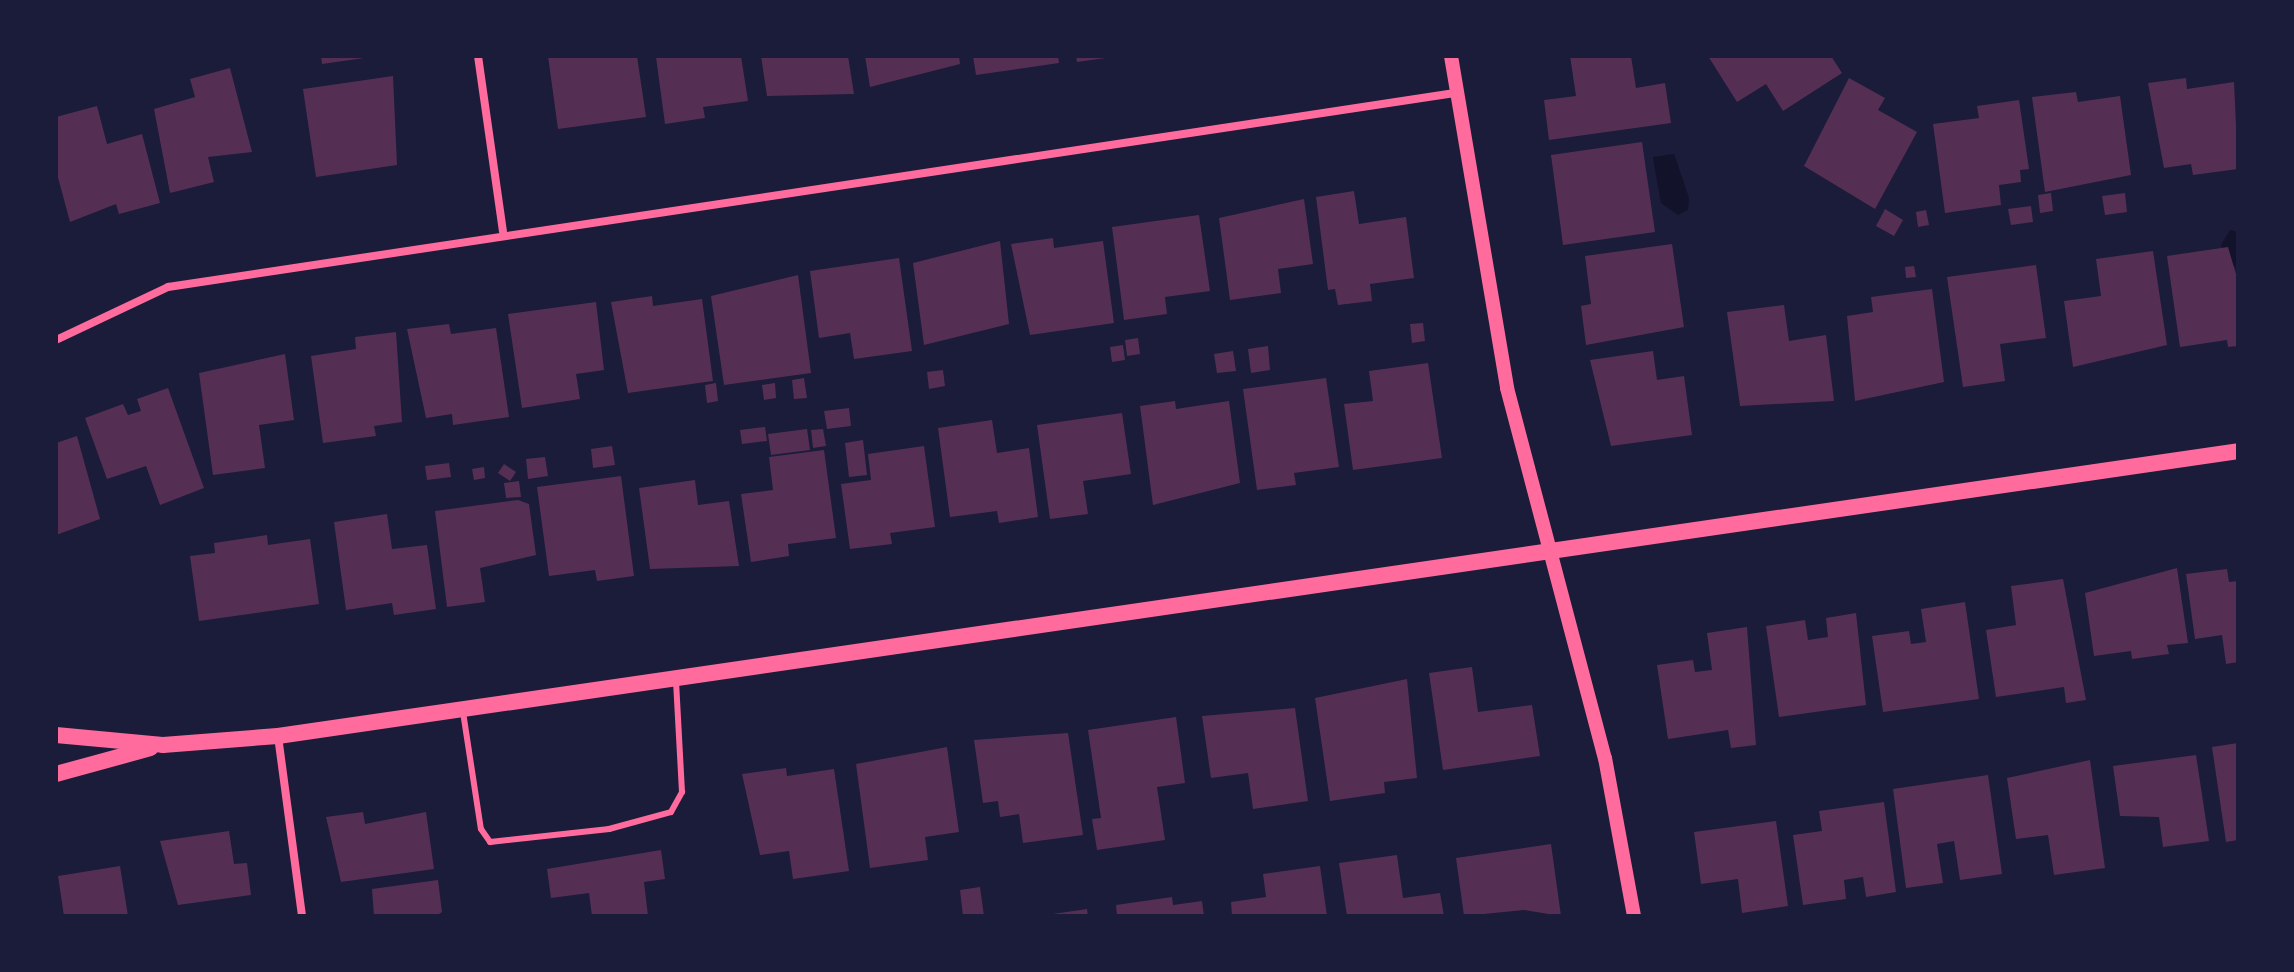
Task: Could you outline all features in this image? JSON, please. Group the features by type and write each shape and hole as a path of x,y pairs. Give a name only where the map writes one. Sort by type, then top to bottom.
{"main road":[{"path":"56,735 163,745 278,736 2238,451"},
{"path":"56,774 163,745"}],"street":[{"path":"478,56 503,231"},
{"path":"1451,56 1507,388 1554,550 1634,916"},
{"path":"56,340 168,287 503,231 1456,93"},
{"path":"278,736 302,916"}],"lane":[{"path":"462,709 481,829 490,842 609,829 671,812 682,792 676,678"}],"shaded area":[{"path":"1674,154 1689,198 1688,210 1678,215 1661,203 1653,157"},
{"path":"2230,230 2238,232 2238,272 2221,245"}],"building":[{"path":"321,56 364,56 364,58 322,64"},
{"path":"548,56 637,56 646,117 558,129"},
{"path":"741,56 748,101 703,107 705,118 665,124 656,57"},
{"path":"761,56 848,56 854,94 767,96"},
{"path":"865,56 959,56 960,64 870,87"},
{"path":"973,56 1058,56 1059,63 976,75"},
{"path":"1076,56 1106,56 1106,58 1077,62"},
{"path":"1570,56 1631,56 1636,88 1665,83 1671,123 1549,140 1544,100 1576,96"},
{"path":"1708,56 1831,56 1842,73 1783,111 1766,84 1737,102"},
{"path":"230,68 252,152 208,157 214,182 170,193 154,109 195,97 190,79"},
{"path":"393,76 397,165 316,177 303,89"},
{"path":"1849,78 1885,98 1878,110 1917,132 1875,209 1804,166"},
{"path":"2186,78 2187,89 2234,82 2238,169 2193,175 2191,164 2164,168 2148,83"},
{"path":"2076,92 2078,102 2120,96 2131,175 2045,192 2032,97"},
{"path":"2019,100 2029,169 2020,170 2021,182 1999,185 2001,205 1945,213 1933,124 1979,118 1977,106"},
{"path":"97,106 107,144 142,134 160,203 119,214 116,204 70,222 56,170 56,117"},
{"path":"1642,142 1655,232 1563,245 1551,155"},
{"path":"1354,191 1359,224 1406,217 1414,278 1370,284 1372,301 1338,305 1335,289 1328,290 1316,197"},
{"path":"2051,193 2053,211 2040,213 2038,195"},
{"path":"2125,193 2127,212 2105,215 2102,196"},
{"path":"1304,199 1313,264 1278,269 1281,293 1230,300 1219,218"},
{"path":"2031,206 2033,222 2011,225 2008,209"},
{"path":"1885,209 1903,220 1894,236 1876,226"},
{"path":"1926,210 1929,225 1918,227 1916,212"},
{"path":"1199,215 1210,291 1165,297 1167,314 1124,320 1112,227"},
{"path":"1053,238 1054,248 1103,241 1114,323 1030,335 1011,244"},
{"path":"1000,241 1009,324 924,345 913,263"},
{"path":"1672,244 1684,327 1586,345 1581,306 1591,304 1585,256"},
{"path":"2228,247 2238,281 2238,346 2228,347 2227,340 2180,347 2167,256"},
{"path":"2153,251 2167,345 2073,367 2064,301 2101,296 2096,259"},
{"path":"899,258 912,351 854,359 850,333 819,338 810,271"},
{"path":"2036,265 2046,338 2000,344 2005,381 1963,387 1947,277"},
{"path":"1914,266 1916,277 1906,278 1905,267"},
{"path":"798,275 811,373 724,385 711,296"},
{"path":"1932,289 1944,382 1855,401 1847,316 1873,312 1871,297"},
{"path":"652,296 653,306 702,299 713,381 628,393 611,302"},
{"path":"596,302 604,370 576,374 580,399 522,408 508,314"},
{"path":"1784,305 1789,341 1826,335 1834,401 1740,406 1727,312"},
{"path":"1423,323 1425,341 1412,343 1410,324"},
{"path":"449,324 451,334 496,328 509,417 453,425 452,414 426,418 407,329"},
{"path":"396,332 402,422 374,426 376,436 323,443 311,356 356,349 355,337"},
{"path":"1138,338 1140,354 1127,356 1125,340"},
{"path":"1123,345 1125,360 1112,362 1110,347"},
{"path":"1268,346 1270,370 1251,373 1248,349"},
{"path":"1233,351 1236,371 1217,373 1214,354"},
{"path":"1653,351 1657,380 1684,376 1692,435 1611,446 1590,360"},
{"path":"285,354 294,420 259,425 265,468 213,475 199,373"},
{"path":"1428,363 1442,458 1353,470 1344,404 1373,401 1369,371"},
{"path":"943,370 945,386 929,389 927,372"},
{"path":"804,378 807,398 794,399 792,380"},
{"path":"1326,378 1339,467 1294,473 1296,485 1257,490 1243,389"},
{"path":"716,383 718,401 707,403 705,385"},
{"path":"775,383 776,398 764,400 762,385"},
{"path":"168,388 204,488 160,505 146,466 107,479 85,418 123,404 128,415 141,411 137,399"},
{"path":"1175,401 1176,409 1229,401 1240,483 1153,505 1140,406"},
{"path":"849,408 851,426 827,429 824,411"},
{"path":"1122,413 1131,474 1083,481 1088,514 1050,519 1037,425"},
{"path":"992,420 997,453 1029,448 1038,517 999,523 997,511 950,517 938,428"},
{"path":"765,427 767,441 742,444 740,430"},
{"path":"807,429 810,450 771,455 768,434"},
{"path":"823,429 826,446 813,448 811,430"},
{"path":"77,436 100,519 56,535 56,443"},
{"path":"863,440 867,475 849,477 845,443"},
{"path":"612,446 615,465 593,468 591,449"},
{"path":"924,446 935,527 890,533 892,544 850,549 841,484 871,480 868,454"},
{"path":"824,450 836,538 788,544 789,556 751,562 741,494 773,490 769,457"},
{"path":"545,457 548,476 528,479 526,459"},
{"path":"449,463 451,477 427,480 425,466"},
{"path":"504,464 516,472 510,481 498,473"},
{"path":"484,467 485,478 474,480 472,469"},
{"path":"621,476 634,576 597,581 595,570 549,576 537,487"},
{"path":"695,480 698,505 729,501 739,566 650,569 639,488"},
{"path":"519,481 521,497 506,498 504,483"},
{"path":"518,500 529,504 536,555 480,568 485,602 447,607 435,511"},
{"path":"387,514 392,549 427,545 436,609 394,615 392,603 346,610 334,522"},
{"path":"267,535 268,545 310,539 319,604 199,621 190,556 215,553 214,543"},
{"path":"2177,568 2188,643 2167,645 2169,654 2132,659 2131,651 2094,656 2085,593"},
{"path":"2227,569 2229,582 2238,581 2238,662 2226,664 2222,635 2195,639 2186,574"},
{"path":"2063,579 2086,700 2066,703 2064,687 1996,697 1986,630 2016,625 2011,586"},
{"path":"1965,602 1979,699 1883,712 1872,636 1909,631 1911,644 1926,642 1921,609"},
{"path":"1856,613 1866,705 1779,717 1766,626 1805,620 1808,640 1828,637 1826,618"},
{"path":"1747,627 1756,745 1731,748 1728,730 1668,739 1657,665 1693,660 1695,672 1712,670 1707,633"},
{"path":"1472,667 1478,712 1532,705 1540,756 1443,770 1429,673"},
{"path":"1407,679 1417,778 1384,782 1385,793 1330,801 1315,698"},
{"path":"1295,708 1308,801 1253,809 1248,773 1211,778 1202,716"},
{"path":"1176,717 1185,783 1157,787 1165,840 1097,850 1092,819 1101,818 1088,730"},
{"path":"1068,733 1083,835 1023,843 1019,814 1000,817 998,801 983,803 974,740"},
{"path":"2238,743 2238,840 2226,842 2212,747"},
{"path":"947,747 959,832 925,837 928,860 870,868 856,764"},
{"path":"2196,755 2209,841 2163,847 2159,817 2120,816 2113,766"},
{"path":"2090,760 2105,868 2054,875 2048,835 2016,839 2007,778"},
{"path":"786,768 787,776 834,769 849,871 793,879 789,851 760,855 742,774"},
{"path":"1988,775 2002,874 1960,880 1954,841 1937,844 1943,883 1906,888 1893,789"},
{"path":"1884,802 1896,892 1866,897 1863,877 1844,880 1846,899 1803,905 1793,835 1822,831 1819,811"},
{"path":"363,812 365,824 426,812 434,869 341,882 326,817"},
{"path":"1776,821 1788,906 1742,913 1738,879 1701,884 1694,832"},
{"path":"229,831 234,864 247,863 251,895 178,905 160,841"},
{"path":"1551,844 1561,916 1524,910 1464,916 1456,858"},
{"path":"661,850 665,879 644,882 648,916 592,916 589,893 551,898 547,869"},
{"path":"1397,855 1403,898 1440,893 1444,916 1347,916 1339,863"},
{"path":"120,866 128,916 64,916 58,876"},
{"path":"1320,866 1327,916 1232,916 1231,902 1266,897 1263,874"},
{"path":"438,880 442,912 436,916 374,916 372,889"},
{"path":"980,887 984,916 963,916 960,890"},
{"path":"1172,897 1173,905 1202,901 1204,916 1117,916 1116,905"},
{"path":"1087,909 1088,916 1053,916 1053,914"}]}
